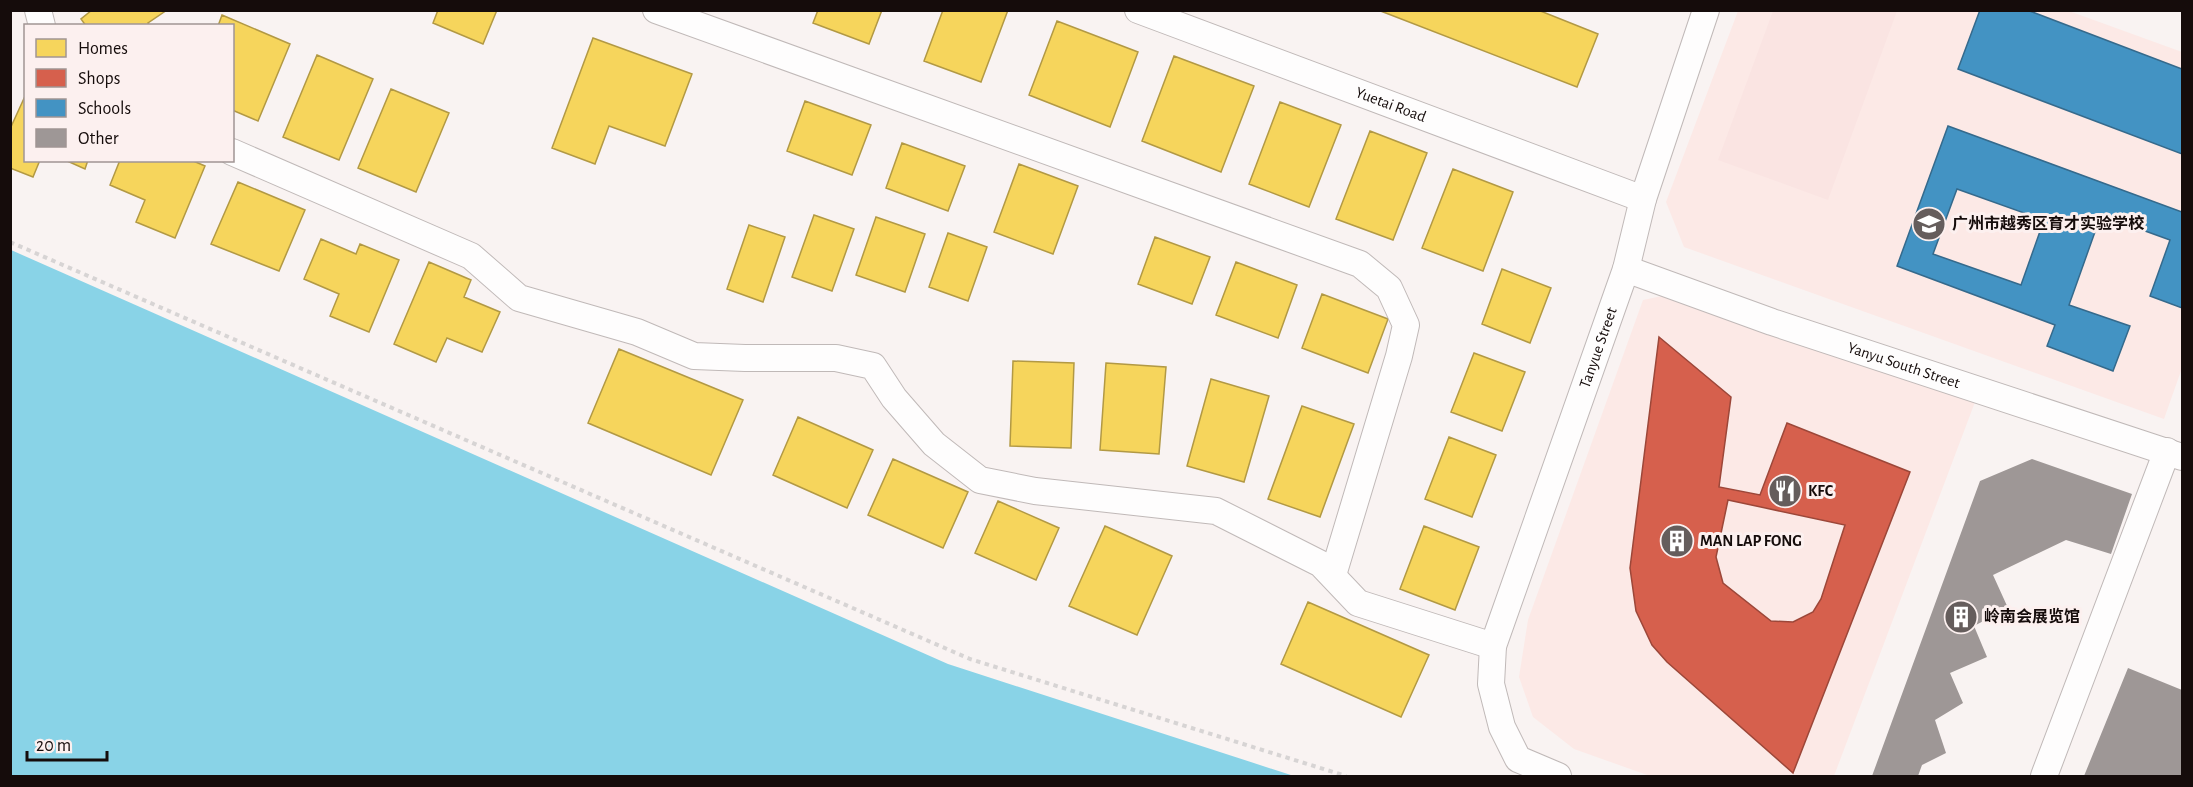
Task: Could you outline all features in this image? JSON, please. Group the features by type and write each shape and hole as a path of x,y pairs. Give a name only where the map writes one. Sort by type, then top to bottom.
{"street":[{"name":"Yuetai Road","path":"1138,10 1643,199"},
{"name":"Tanyue Street","path":"1557,777 1518,759 1502,727 1491,684 1493,645 1626,269 1643,199 1706,10"},
{"path":"661,12 1360,264 1389,288 1406,325 1399,356 1333,575"},
{"path":"234,153 471,256 519,298 637,332 694,356 836,358 873,366 894,398 934,444 980,480 1035,491 1216,511 1321,564 1358,603 1493,645"},
{"name":"Yanyu South Street","path":"1626,269 1772,322 2174,454"},
{"path":"2044,777 2174,454"}],"path":[{"path":"10,242 970,659 1346,777"}],"shaded area":[{"name":"广州市越秀区育才实验学校","path":"1738,11 2069,11 2182,52 2182,368 2164,419 1684,247 1666,202"},
{"path":"1773,11 1897,11 1828,200 1718,160"},
{"name":"MAN LAP FONG","path":"1662,296 1975,402 1834,776 1650,776 1574,749 1533,717 1519,677 1528,620 1643,300"}],"water":[{"path":"11,250 948,664 1294,776 11,776"}],"building: Homes":[{"path":"92,10 167,10 149,24 85,24 81,19"},
{"path":"438,10 497,10 483,44 433,23"},
{"path":"818,10 882,10 869,44 813,23"},
{"path":"943,10 1008,10 981,82 924,61"},
{"path":"1378,10 1538,10 1598,34 1577,87"},
{"path":"222,15 290,44 258,121 234,111 234,24 219,24"},
{"path":"1057,21 1138,52 1110,127 1029,95"},
{"path":"593,38 692,74 665,146 609,126 595,164 552,148"},
{"path":"317,55 373,79 339,160 283,137"},
{"path":"1174,56 1254,86 1221,172 1142,141"},
{"path":"391,89 449,113 416,192 358,168"},
{"path":"24,98 24,162 39,162 33,177 10,168 10,129"},
{"path":"805,101 871,125 852,175 787,151"},
{"path":"1280,102 1341,125 1309,207 1249,184"},
{"path":"1370,131 1427,153 1393,240 1336,219"},
{"path":"902,143 965,166 948,211 886,188"},
{"path":"69,162 87,162 85,169"},
{"path":"119,162 196,162 205,166 175,238 136,222 145,200 110,185"},
{"path":"1019,164 1078,186 1053,254 994,232"},
{"path":"1453,169 1513,192 1483,271 1422,248"},
{"path":"238,182 305,210 279,271 211,244"},
{"path":"814,215 854,229 832,291 792,277"},
{"path":"876,217 925,234 905,292 856,275"},
{"path":"749,225 785,237 763,302 727,289"},
{"path":"948,233 987,247 968,301 929,287"},
{"path":"1155,237 1210,257 1192,304 1138,284"},
{"path":"321,239 356,254 360,244 399,260 369,332 330,316 339,294 304,279"},
{"path":"429,262 471,280 464,297 500,312 482,352 447,338 436,362 394,344"},
{"path":"1236,262 1297,285 1278,338 1216,315"},
{"path":"1502,269 1551,288 1530,343 1482,324"},
{"path":"1322,294 1388,319 1368,373 1302,348"},
{"path":"619,349 743,400 711,475 588,423"},
{"path":"1474,353 1525,372 1502,431 1451,412"},
{"path":"1013,361 1074,363 1071,448 1010,446"},
{"path":"1106,363 1166,367 1159,454 1100,450"},
{"path":"1211,379 1269,396 1244,482 1187,466"},
{"path":"1302,406 1354,424 1320,517 1268,499"},
{"path":"798,417 873,450 847,508 773,475"},
{"path":"1449,437 1496,455 1472,517 1425,499"},
{"path":"893,459 968,492 943,548 868,515"},
{"path":"998,501 1059,528 1036,580 975,553"},
{"path":"1105,526 1172,556 1137,635 1069,606"},
{"path":"1424,526 1479,547 1455,610 1400,589"},
{"path":"1308,602 1429,655 1401,717 1281,664"}],"building: Shops":[{"name":"MAN LAP FONG","path":"1659,337 1731,397 1719,487 1760,495 1787,423 1910,472 1793,773 1667,662 1652,645 1636,611 1630,568","holes":["1728,500 1845,525 1821,599 1813,612 1793,622 1771,621 1723,583 1716,557"]}],"building: Schools":[{"path":"1980,10 2027,10 2182,69 2182,154 1958,69"},
{"path":"1948,126 2182,212 2182,308 2150,296 2170,240 2101,215 2069,305 2130,326 2113,371 2047,346 2055,325 1897,266","holes":["1957,189 2044,220 2021,285 1933,254"]}],"building: Other":[{"name":"岭南会展览馆","path":"2032,459 2132,494 2111,554 2066,540 1993,575 2008,608 1974,626 1987,657 1950,673 1963,703 1935,720 1946,753 1922,765 1918,776 1872,776 1980,481"},
{"path":"2128,668 2182,690 2182,776 2084,776"}],"place":[{"name":"广州市越秀区育才实验学校","path":"1929,224"},
{"name":"KFC","path":"1785,491"},
{"name":"MAN LAP FONG","path":"1677,541"},
{"name":"岭南会展览馆","path":"1961,617"}]}
